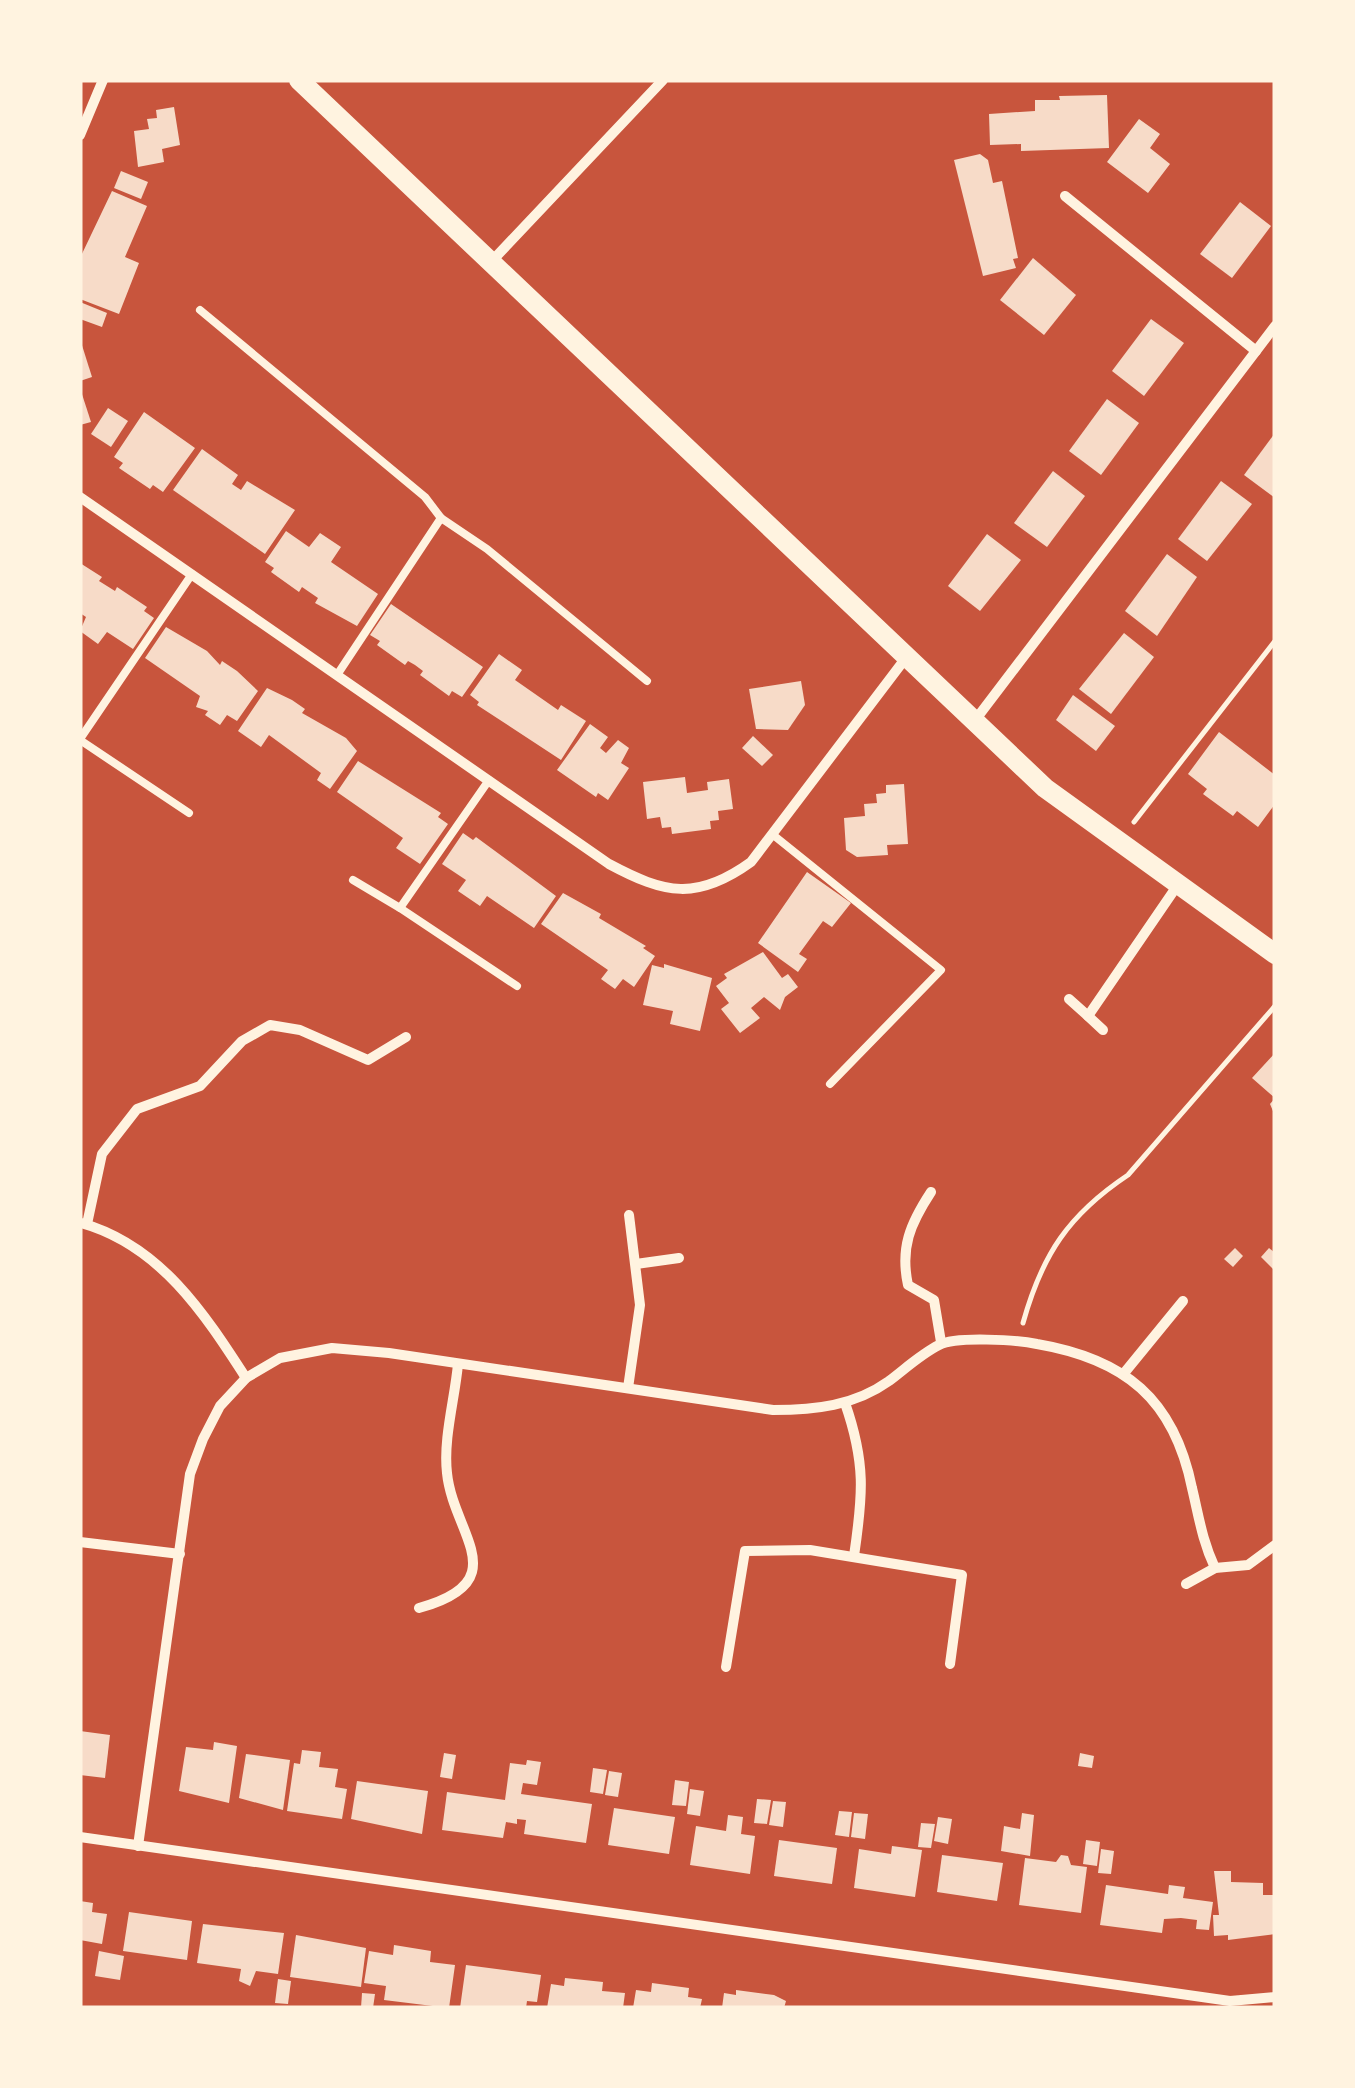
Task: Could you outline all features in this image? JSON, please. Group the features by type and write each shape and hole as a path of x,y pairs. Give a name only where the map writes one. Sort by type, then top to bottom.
{"main road":[{"path":"299,80 973,723 1117,844 1275,954"}],"street":[{"path":"80,135 103,80"},
{"path":"491,262 663,80"},
{"path":"1066,196 1256,351"},
{"path":"973,723 1275,326"},
{"path":"80,496 609,864 644,883 685,891 722,882 751,862 905,659"},
{"path":"1088,1016 1178,886"},
{"path":"1069,998 1102,1030"},
{"path":"246,1378 203,1312 168,1272 83,1223 102,1154 137,1109 200,1086 242,1041 270,1024 300,1030 368,1060 406,1037"},
{"path":"930,1192 910,1224 902,1259 908,1286 934,1300 942,1342"},
{"path":"628,1388 640,1305 629,1215"},
{"path":"636,1264 678,1258"},
{"path":"1125,1372 1183,1300"},
{"path":"138,1846 190,1474 220,1406 246,1378 280,1358 332,1348 773,1410 818,1410 845,1403 884,1385 942,1342 1019,1340 1070,1349 1125,1372 1154,1398 1178,1435 1199,1534 1214,1568"},
{"path":"420,1608 455,1598 471,1576 472,1553 446,1470 458,1364"},
{"path":"845,1403 860,1446 864,1478 854,1556"},
{"path":"80,1542 180,1554"},
{"path":"1186,1584 1214,1568 1248,1564 1275,1544"},
{"path":"726,1667 745,1551 810,1550 962,1575 950,1664"},
{"path":"80,1837 1230,2001 1275,1997"}],"lane":[{"path":"200,310 426,497 441,518 487,550 647,681"},
{"path":"336,675 441,518"},
{"path":"189,812 80,740 192,574"},
{"path":"400,908 488,780"},
{"path":"772,834 940,970 830,1084"},
{"path":"354,880 518,986"}],"path":[{"path":"1117,844 1275,641"},
{"path":"1019,1340 1047,1253 1104,1191 1128,1175 1275,1006"}],"building":[{"path":"1107,95 1109,148 1021,151 1021,144 990,145 989,114 1035,111 1035,100 1060,100 1059,96"},
{"path":"174,107 180,145 162,149 164,162 138,167 134,131 149,129 147,119 157,118 156,110"},
{"path":"1139,119 1160,134 1150,148 1170,164 1148,193 1107,162"},
{"path":"980,154 988,160 993,183 1002,181 1018,258 1013,259 1016,268 983,276 954,160"},
{"path":"121,171 148,182 141,199 114,188"},
{"path":"112,191 147,206 125,257 139,263 119,314 80,299 80,258"},
{"path":"1240,202 1271,226 1232,278 1200,254"},
{"path":"1033,258 1076,295 1044,335 1000,300"},
{"path":"80,302 107,313 102,327 80,319"},
{"path":"1151,319 1184,343 1144,396 1112,371"},
{"path":"80,339 92,377 80,381"},
{"path":"80,388 91,422 80,425"},
{"path":"1107,399 1139,423 1101,475 1069,451"},
{"path":"108,408 128,421 111,447 91,434"},
{"path":"144,412 195,448 163,492 153,485 150,489 119,468 123,463 114,457"},
{"path":"1275,433 1275,498 1244,475"},
{"path":"202,449 238,475 232,484 241,490 247,481 295,510 265,554 173,490"},
{"path":"1053,471 1085,496 1047,547 1014,523"},
{"path":"1221,481 1252,504 1207,561 1178,539"},
{"path":"286,531 309,547 320,533 341,547 331,562 378,594 357,626 315,603 318,598 302,587 299,592 271,572 274,568 265,562"},
{"path":"987,534 1021,560 980,611 948,586"},
{"path":"1167,554 1197,577 1157,636 1125,611"},
{"path":"80,563 102,577 99,581 115,591 117,587 147,607 144,611 154,618 133,649 107,632 98,644 80,631 86,617 80,613"},
{"path":"391,604 483,667 462,697 452,691 449,696 420,675 423,671 415,665 408,661 405,665 377,645 380,641 370,635"},
{"path":"166,627 207,651 220,665 222,661 237,671 258,691 237,721 227,715 220,725 205,715 208,711 196,707 200,696 145,658"},
{"path":"1124,633 1154,657 1111,714 1079,689"},
{"path":"499,654 522,670 515,680 558,710 561,705 586,721 561,760 477,705 479,702 470,695"},
{"path":"801,681 805,705 788,730 756,729 749,689"},
{"path":"267,688 305,709 302,713 346,738 357,751 330,789 317,780 321,773 269,735 261,747 238,731"},
{"path":"1073,695 1115,726 1096,751 1056,720"},
{"path":"590,724 608,737 600,748 606,753 618,740 629,748 621,763 629,768 608,800 598,793 596,797 557,770"},
{"path":"1219,732 1275,775 1275,804 1258,827 1237,811 1233,816 1203,794 1207,789 1188,774"},
{"path":"753,736 773,755 762,766 742,748"},
{"path":"358,761 441,813 438,817 448,824 420,864 396,848 403,838 337,792"},
{"path":"685,777 687,793 708,790 707,782 729,779 733,809 718,811 719,820 710,821 711,829 672,834 671,827 662,828 660,817 647,819 643,782"},
{"path":"904,784 908,844 887,845 888,855 857,857 846,850 844,818 865,816 864,804 877,803 876,794 886,793 886,785"},
{"path":"463,833 473,840 476,837 556,896 534,928 487,896 480,906 458,891 466,880 442,864"},
{"path":"807,872 851,903 832,927 823,921 799,954 807,959 798,972 758,943"},
{"path":"563,893 601,914 599,918 646,946 643,948 655,956 634,987 623,979 615,989 601,979 608,970 541,924"},
{"path":"763,952 782,978 788,974 798,987 785,997 780,1010 764,997 751,1008 760,1018 740,1033 721,1009 729,1003 716,986 727,978 724,974"},
{"path":"664,964 712,978 700,1031 670,1024 673,1011 643,1005 652,965 664,968"},
{"path":"1275,1053 1275,1098 1252,1078"},
{"path":"1235,1248 1243,1256 1233,1267 1224,1259"},
{"path":"1269,1248 1275,1253 1273,1269 1261,1257"},
{"path":"80,1731 110,1735 105,1778 80,1775"},
{"path":"214,1742 237,1746 229,1803 179,1791 186,1747 213,1750"},
{"path":"302,1750 321,1752 319,1767 338,1769 335,1787 347,1789 342,1819 287,1811 294,1763 300,1764"},
{"path":"444,1753 456,1755 452,1779 440,1777"},
{"path":"1080,1753 1094,1756 1092,1768 1078,1766"},
{"path":"246,1754 290,1760 283,1810 239,1798"},
{"path":"527,1760 541,1762 537,1785 523,1783 521,1794 592,1804 586,1843 524,1834 526,1820 517,1819 517,1824 506,1822 503,1838 442,1830 447,1792 505,1800 510,1763 526,1765"},
{"path":"593,1768 607,1770 603,1794 590,1792"},
{"path":"609,1771 622,1773 618,1797 605,1795"},
{"path":"675,1780 689,1782 686,1806 672,1805"},
{"path":"357,1781 428,1791 422,1834 351,1819"},
{"path":"690,1789 704,1791 700,1816 687,1814"},
{"path":"757,1799 771,1800 767,1824 754,1823"},
{"path":"773,1801 786,1802 783,1827 769,1825"},
{"path":"614,1808 675,1817 669,1854 608,1845"},
{"path":"839,1811 852,1812 849,1837 835,1835"},
{"path":"854,1813 868,1814 865,1839 851,1837"},
{"path":"1022,1813 1034,1815 1030,1856 1001,1851 1004,1826 1020,1829"},
{"path":"728,1815 743,1817 741,1834 755,1836 750,1874 690,1865 696,1826 726,1831"},
{"path":"938,1817 952,1819 948,1844 934,1841"},
{"path":"921,1823 935,1824 931,1848 918,1847"},
{"path":"779,1840 837,1848 832,1884 774,1876"},
{"path":"1086,1840 1100,1842 1097,1866 1083,1864"},
{"path":"892,1846 922,1850 915,1897 854,1888 859,1849 891,1854"},
{"path":"1101,1849 1114,1851 1111,1874 1098,1873"},
{"path":"942,1855 1003,1863 997,1901 937,1892"},
{"path":"1061,1855 1068,1856 1071,1865 1087,1867 1081,1913 1019,1905 1025,1858 1056,1862"},
{"path":"1214,1871 1231,1871 1231,1882 1263,1883 1263,1895 1275,1895 1275,1934 1228,1940 1228,1935 1214,1936 1213,1915 1219,1915"},
{"path":"1106,1885 1168,1894 1169,1885 1185,1887 1183,1898 1213,1902 1209,1930 1196,1929 1197,1920 1181,1918 1164,1919 1162,1933 1100,1925"},
{"path":"80,1901 93,1903 92,1912 107,1914 102,1944 80,1940"},
{"path":"129,1912 192,1921 187,1960 123,1951"},
{"path":"203,1924 284,1933 278,1974 256,1971 250,1986 239,1981 241,1969 197,1963"},
{"path":"296,1935 366,1948 361,1987 290,1977"},
{"path":"394,1945 431,1951 430,1962 455,1965 449,2008 384,2000 386,1986 364,1983 369,1951 393,1955"},
{"path":"99,1951 124,1956 120,1980 95,1976"},
{"path":"466,1965 541,1975 537,2002 527,2001 526,2008 460,2008"},
{"path":"565,1978 603,1982 602,1991 625,1993 623,2008 547,2008 551,1984 564,1986"},
{"path":"278,1979 291,1981 288,2004 275,2003"},
{"path":"652,1983 689,1988 688,1997 702,1999 700,2008 633,2008 636,1990 651,1992"},
{"path":"736,1990 774,1995 786,2001 784,2008 722,2008 724,1993 736,1995"},
{"path":"362,1993 375,1994 373,2008 361,2008"}]}
